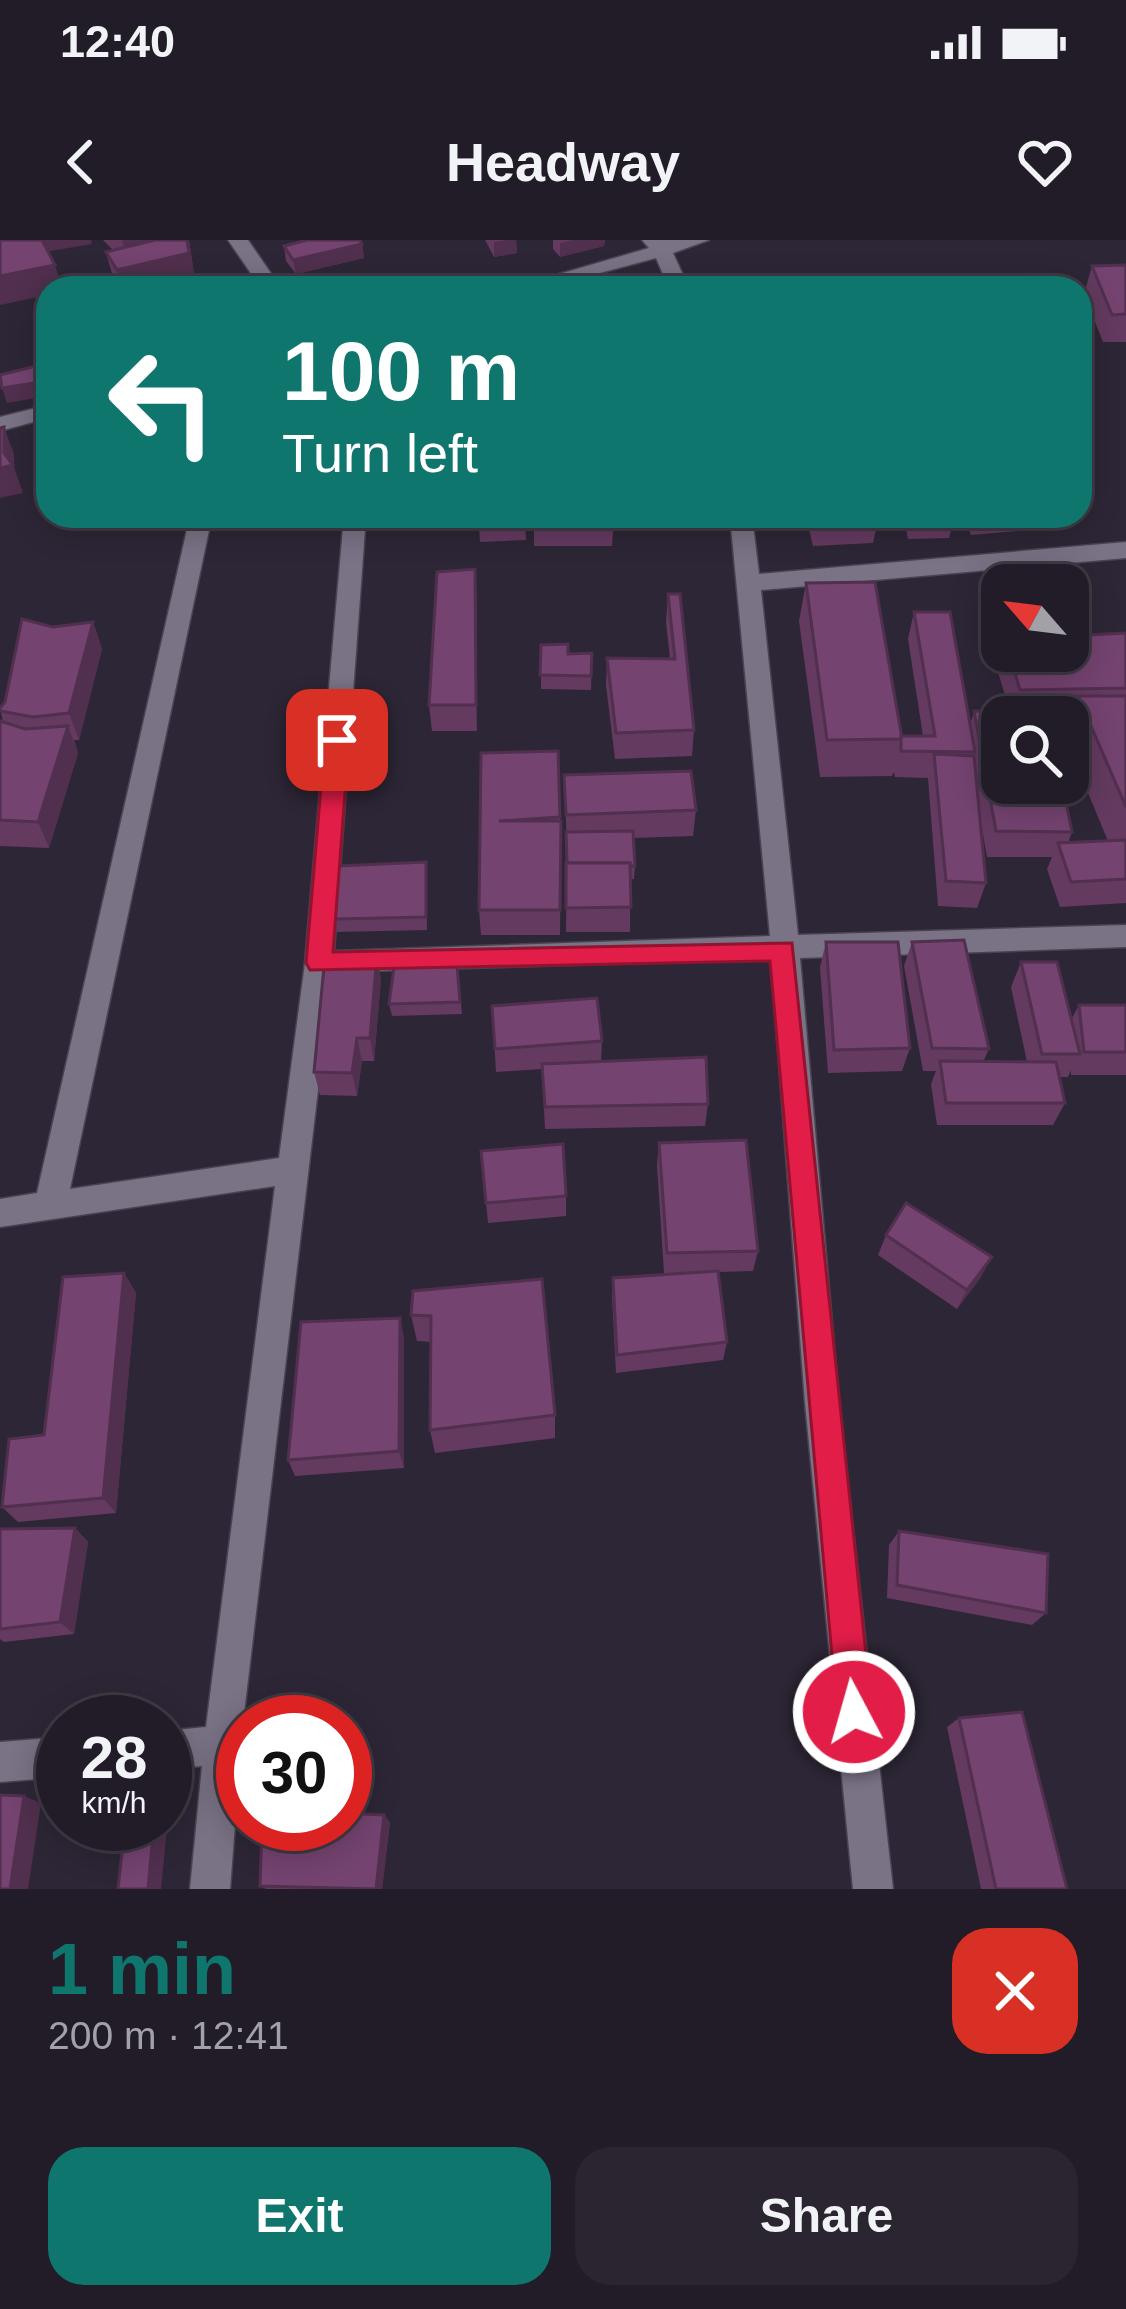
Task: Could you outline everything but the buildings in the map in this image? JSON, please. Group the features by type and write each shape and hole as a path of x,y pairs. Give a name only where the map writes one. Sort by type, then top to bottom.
{"street":[{"path":"238,240 264,276"},
{"path":"558,276 657,245 699,240"},
{"path":"657,245 673,276"},
{"path":"0,424 36,414"},
{"path":"51,1204 198,528"},
{"path":"230,1695 319,963 355,528"},
{"path":"743,528 873,1889"},
{"path":"750,583 1126,550"},
{"path":"319,963 1126,936"},
{"path":"0,1213 292,1170"},
{"path":"0,1762 36,1759"},
{"path":"210,1889 216,1827"}],"route":[{"path":"337,740 319,963 782,951 854,1712"}]}
